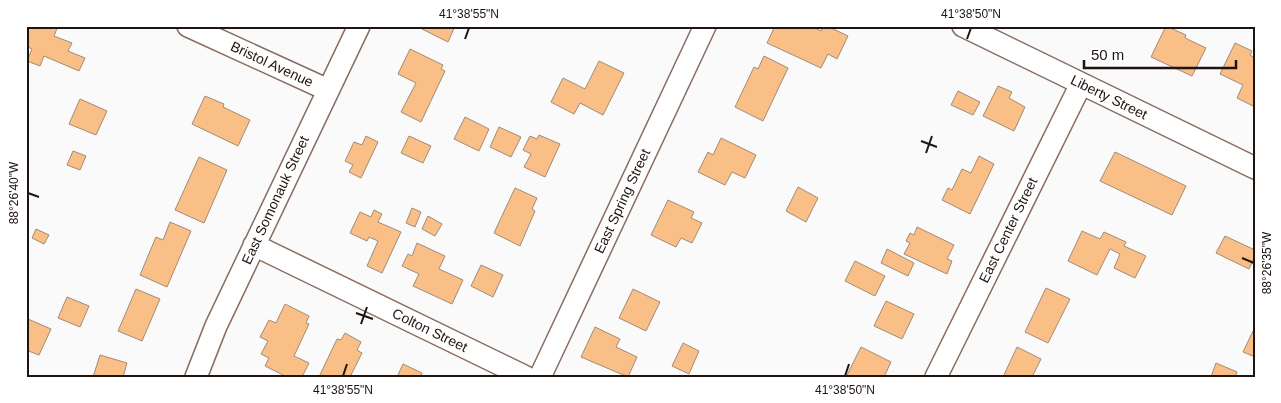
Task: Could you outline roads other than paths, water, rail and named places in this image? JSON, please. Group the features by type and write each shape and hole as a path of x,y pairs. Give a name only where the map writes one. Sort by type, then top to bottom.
{"street":[{"name":"Bristol Avenue","path":"188,26 328,90"},
{"name":"East Somonauk Street","path":"196,377 216,326 359,26"},
{"name":"East Spring Street","path":"540,377 705,26"},
{"name":"Liberty Street","path":"963,26 1255,168"},
{"name":"East Center Street","path":"936,377 1081,84"},
{"name":"Colton Street","path":"254,245 526,377"}]}
